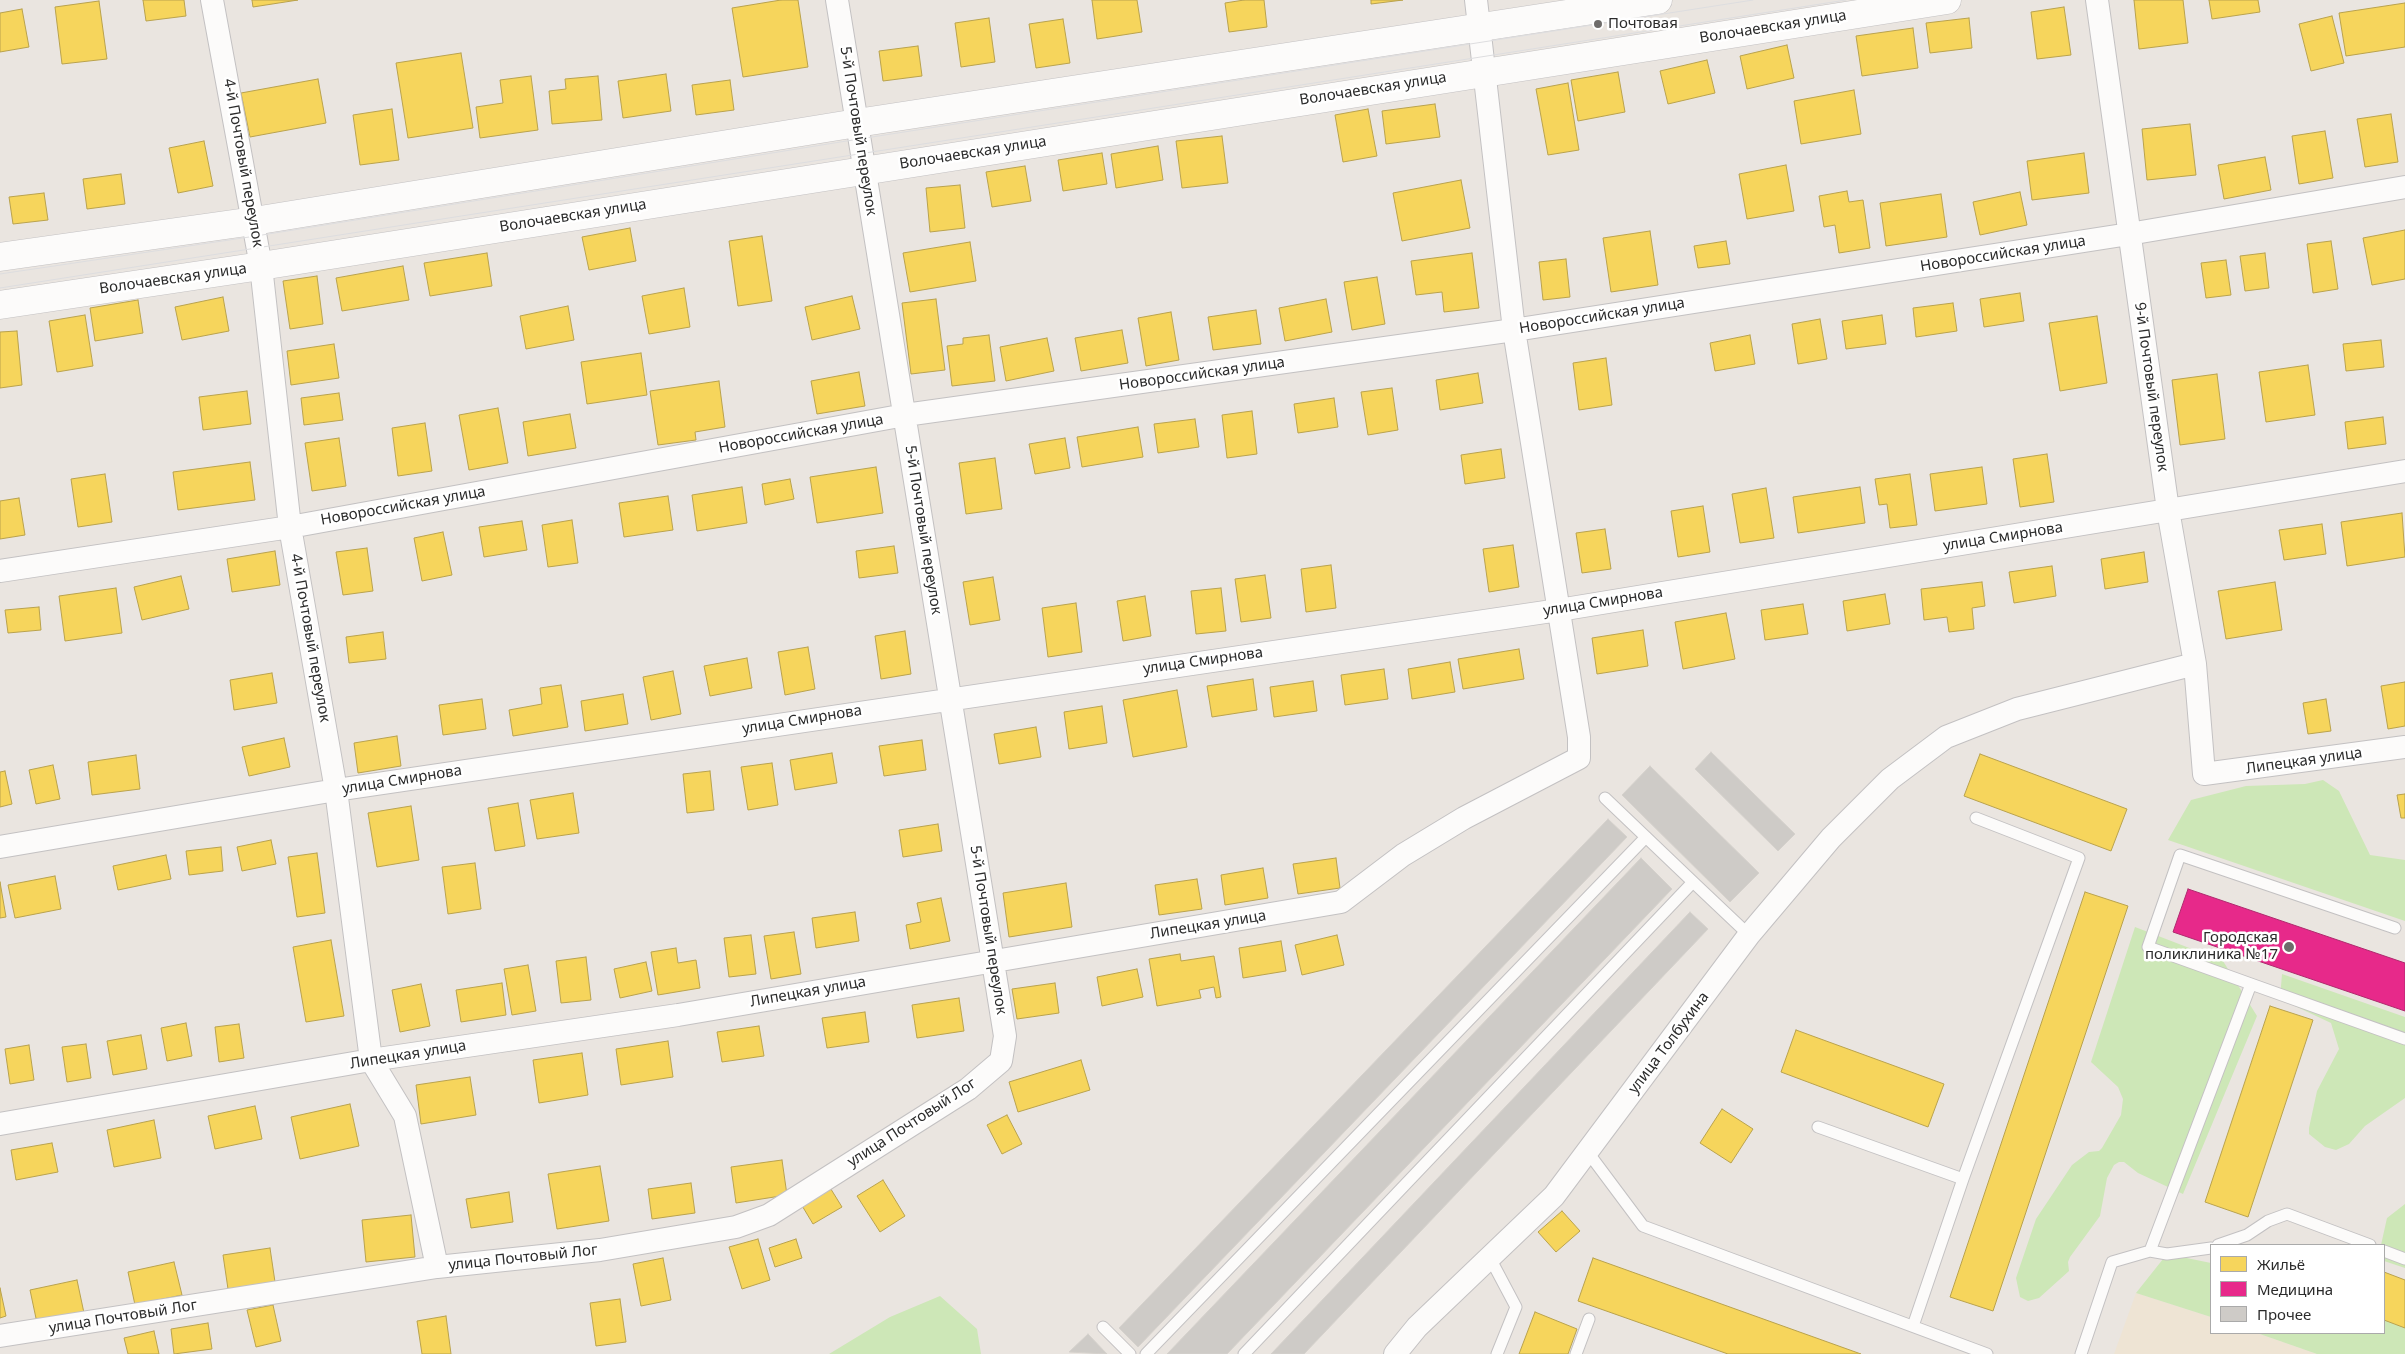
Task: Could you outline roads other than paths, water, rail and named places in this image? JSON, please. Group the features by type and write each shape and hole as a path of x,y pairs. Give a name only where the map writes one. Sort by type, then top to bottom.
{"main road":[{"path":"0,257 254,221 857,123 1658,0"},
{"name":"Волочаевская улица","path":"0,305 261,266 1947,0"}],"street":[{"name":"4-й Почтовый переулок","path":"212,0 261,266 290,527 336,790 371,1060 405,1116 437,1267"},
{"name":"5-й Почтовый переулок","path":"837,0 1005,1036 1001,1061"},
{"path":"1476,0 1481,28 1514,330 1559,610"},
{"name":"9-й Почтовый переулок","path":"2097,0 2168,510 2195,664 2204,774"},
{"name":"Новороссийская улица","path":"0,571 290,527 905,415 1514,330 2129,234 2405,187"},
{"name":"улица Смирнова","path":"0,847 336,790 950,698 1559,610 2405,472"},
{"name":"Липецкая улица","path":"0,1124 371,1060 678,1015 1341,902 1403,855 1464,818 1579,758 1580,737 1559,610"},
{"name":"улица Толбухина","path":"1395,1354 1417,1327 1554,1196 1749,935 1831,838 1883,785 1946,737 2017,709 2195,664"},
{"name":"Липецкая улица","path":"2204,774 2405,747"},
{"name":"улица Почтовый Лог","path":"0,1336 437,1267 600,1250 736,1227 769,1216 968,1089 1001,1061"}],"lane":[{"path":"1605,798 1749,935"},
{"path":"1913,1326 1963,1179 2079,858 1976,818"},
{"path":"1146,1354 1646,837"},
{"path":"2395,928 2180,855 2148,947 2405,1039"},
{"path":"1244,1354 1693,882"},
{"path":"2150,1251 2251,984"},
{"path":"1818,1127 1963,1179"},
{"path":"1587,1151 1643,1226 1987,1354"},
{"path":"2221,1244 2247,1235 2268,1221 2288,1214 2367,1244"},
{"path":"2081,1354 2112,1262 2150,1251 2167,1254 2210,1248"},
{"path":"2385,1251 2405,1259"},
{"path":"1490,1258 1516,1307 1497,1354"},
{"path":"1576,1354 1589,1319"},
{"path":"1103,1327 1130,1354"}],"tram line":[{"path":"0,274 256,236 859,139 1753,0"},
{"path":"0,288 1846,0"}],"place":[{"name":"Почтовая","path":"1598,24"},
{"name":"Городская поликлиника №17","path":"2289,947"}]}
